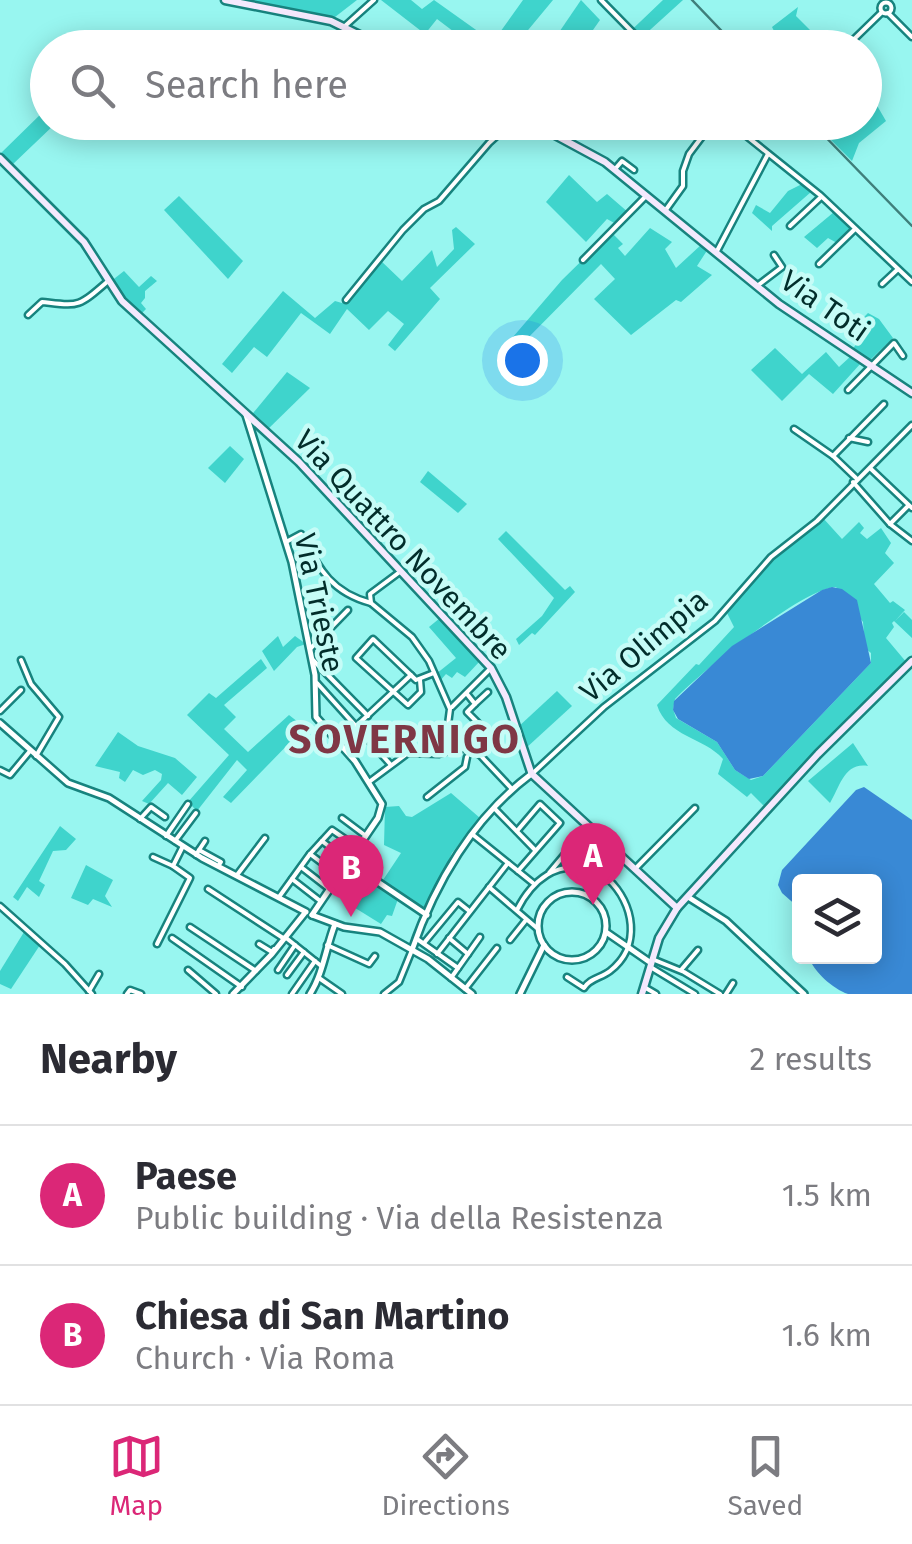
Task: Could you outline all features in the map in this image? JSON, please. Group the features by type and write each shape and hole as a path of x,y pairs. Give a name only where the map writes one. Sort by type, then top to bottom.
{"main road":[{"path":"225,0 352,30"},
{"name":"Via Toti","path":"565,140 614,170 757,286 912,392"},
{"name":"Via Trieste","path":"0,158 84,242 122,300 248,421"},
{"name":"Via Quattro Novembre","path":"248,421 299,462 491,668 506,697 532,774 677,908"},
{"path":"643,991 659,938 677,908 818,754 912,661"}],"street":[{"path":"345,26 374,0"},
{"path":"600,0 630,30"},
{"path":"862,30 895,0"},
{"path":"884,7 912,36"},
{"path":"346,300 403,230 424,209 439,202 492,140"},
{"path":"664,211 684,186 683,171 700,140"},
{"path":"751,140 821,196 912,282"},
{"path":"716,253 768,154"},
{"path":"614,170 622,161 634,170"},
{"path":"582,260 646,196"},
{"path":"790,226 821,196"},
{"path":"818,264 856,229"},
{"path":"757,286 782,267 774,255"},
{"path":"882,284 898,269"},
{"path":"28,316 42,302 64,307 83,303 108,281"},
{"path":"848,390 894,343 904,356"},
{"path":"833,456 884,404"},
{"name":"Via Trieste","path":"248,421 285,542 310,649 316,717 367,779"},
{"name":"Via Olimpia","path":"412,950 460,846 512,789 604,707 714,621 771,558 826,512 912,425"},
{"path":"794,429 833,456 890,524 911,537"},
{"path":"849,438 868,442"},
{"path":"871,468 911,507 890,524"},
{"path":"285,542 300,534 322,574 345,592 371,603 416,641 450,708 446,732 454,749"},
{"path":"371,603 370,594 401,571"},
{"path":"310,649 348,610"},
{"path":"373,639 420,680 420,692 408,705 356,658 373,639"},
{"path":"312,658 368,716"},
{"path":"0,770 10,774 33,754 59,716 31,684 21,660"},
{"path":"450,708 491,668"},
{"path":"420,680 434,674"},
{"path":"338,743 411,675"},
{"path":"315,681 391,765"},
{"path":"0,711 21,690"},
{"path":"482,727 468,712 488,692"},
{"path":"466,693 476,704"},
{"path":"0,723 68,783 104,795 175,842 307,914 334,924 370,928 412,950 468,992 497,948"},
{"path":"462,748 466,758"},
{"path":"427,797 465,767 470,750"},
{"path":"258,944 272,952 319,904 382,806 367,779 408,753 470,750 480,755 512,789"},
{"path":"166,836 188,804"},
{"path":"517,831 540,804 560,823 518,871"},
{"path":"140,819 146,807 165,816"},
{"path":"494,808 535,850"},
{"path":"634,870 695,808"},
{"path":"175,842 196,813"},
{"path":"342,818 366,836"},
{"path":"279,897 332,830 358,848"},
{"path":"472,834 533,883"},
{"path":"237,875 266,838"},
{"path":"198,852 205,840"},
{"path":"517,910 533,883 549,874 575,868 592,872 600,862 576,841 549,874"},
{"path":"322,842 348,862"},
{"path":"173,866 183,846"},
{"path":"220,864 227,853"},
{"path":"310,854 339,876"},
{"path":"153,857 190,878 157,944"},
{"path":"437,953 508,863"},
{"path":"300,866 331,888"},
{"path":"331,888 372,878 427,915"},
{"path":"292,879 319,904"},
{"path":"584,988 616,966 631,930 629,907 608,880"},
{"path":"489,887 538,929 544,944 561,958 583,958 601,945 606,919 598,903 583,893 570,892 559,894 544,906 538,929"},
{"path":"208,889 318,964 319,978 310,994"},
{"path":"687,896 726,921 803,994"},
{"path":"424,943 458,902 469,912"},
{"path":"0,906 65,964 90,993 99,974"},
{"path":"510,940 527,919"},
{"path":"292,994 318,964 334,924"},
{"path":"190,927 257,972"},
{"path":"606,932 696,994"},
{"path":"451,978 480,937"},
{"path":"172,938 242,986"},
{"path":"233,994 284,938"},
{"path":"416,938 458,968"},
{"path":"448,938 468,954"},
{"path":"520,994 544,944"},
{"path":"278,970 294,945"},
{"path":"327,946 368,964 375,956"},
{"path":"384,994 400,982 412,950"},
{"path":"681,970 698,950"},
{"path":"287,975 304,952"},
{"path":"651,963 681,970 723,994 733,983"},
{"path":"188,970 216,994"},
{"path":"567,976 590,994"},
{"path":"319,978 342,994"},
{"path":"127,994 130,990 141,994"},
{"path":"643,991 656,994"}],"shaded area":[{"path":"238,0 357,0 335,17 323,17"},
{"path":"381,0 411,0 422,9 434,0 476,30 452,30 437,19 428,30 420,30"},
{"path":"523,0 553,0 528,30 502,30"},
{"path":"581,0 600,20 593,30 561,30"},
{"path":"663,0 683,0 650,30 632,30"},
{"path":"798,7 796,16 810,30 774,30 772,27"},
{"path":"30,125 30,140 38,140 12,165 0,154"},
{"path":"831,140 863,140 852,161"},
{"path":"569,175 597,202 607,194 629,213 618,225 607,219 586,242 546,202"},
{"path":"802,184 811,192 772,226 772,231 752,213 756,205 770,213 788,191"},
{"path":"179,196 243,261 228,279 164,210"},
{"path":"834,212 854,230 837,243 828,238 817,248 804,237"},
{"path":"456,227 475,244 430,288 440,299 395,351 388,345 404,324 388,311 369,330 347,309 330,334 301,313 267,357 254,347 232,373 222,364 283,291 315,318 335,301 342,303 379,259 402,281 432,250 437,267 454,249 452,230"},
{"path":"650,228 672,242 665,249 676,268 702,244 708,249 697,266 712,275 681,302 676,300 631,335 594,299 615,279 601,264 515,351 506,345 562,280 611,232 623,244 618,248 625,256"},
{"path":"124,271 139,287 151,276 157,281 145,291 141,303 146,309 139,316 110,282"},
{"path":"868,313 879,319 893,338 868,362 851,351 868,329 858,323"},
{"path":"775,348 802,374 826,352 839,367 851,356 861,363 833,394 809,374 782,401 751,370"},
{"path":"287,372 310,388 265,432 249,418"},
{"path":"230,446 244,459 225,483 208,468"},
{"path":"428,471 467,504 458,513 420,482"},
{"path":"823,518 842,539 859,522 864,528 860,533 867,539 881,528 891,543 885,553 894,563 874,584 890,603 893,601 905,610 895,621 904,612 912,620 912,638 892,623 894,627 886,638 907,663 765,807 751,793 747,797 718,774 723,759 669,724 657,705 734,627 726,611 771,561","holes":["836,587 863,622 865,648 871,653 871,663 763,776 751,780 735,770 717,742 676,718 675,699 688,687 752,634 820,591"]},
{"path":"506,531 565,590 570,586 575,592 535,635 532,633 519,645 516,639 542,616 554,598 498,539"},
{"path":"832,587 857,600 871,663 763,776 749,779 735,770 717,742 678,719 674,701 732,646"},
{"path":"440,618 480,661 465,677 457,672 452,678 446,674 439,682 436,674 456,658 429,627"},
{"path":"278,636 283,647 295,636 306,644 297,647 274,671 262,651"},
{"path":"261,659 267,668 224,705 236,717 224,729 248,752 289,715 301,731 231,803 223,797 247,770 237,760 197,811 188,802 229,755 187,715 209,693 216,698"},
{"path":"557,691 572,706 525,749 517,728"},
{"path":"118,732 138,746 175,758 197,777 182,795 168,783 149,804 142,801 162,774 155,770 143,775 133,770 125,782 119,778 120,772 95,766"},
{"path":"853,743 868,766 848,772 830,803 808,781"},
{"path":"864,787 912,820 912,994 848,994 824,979 813,964 882,964 882,874 792,874 792,902 778,885 782,870 856,790"},
{"path":"451,793 480,818 452,853 426,912 381,883 401,853 384,845 385,807 399,806 406,816 412,817"},
{"path":"60,826 76,839 66,850 53,851 39,881 45,885 39,897 27,887 18,901 13,897"},
{"path":"86,865 113,880 105,896 112,907 93,899 88,905 71,898"},
{"path":"364,881 398,899 392,916 387,915 381,924 352,906"},
{"path":"24,932 40,945 11,989 0,984 0,971"}],"railway":[{"path":"692,0 721,30"},
{"path":"828,140 912,226"}],"place":[{"name":"Paese","path":"593,905"},
{"name":"Chiesa di San Martino","path":"351,917"}],"district":[{"name":"SOVERNIGO","path":"405,739"}]}
